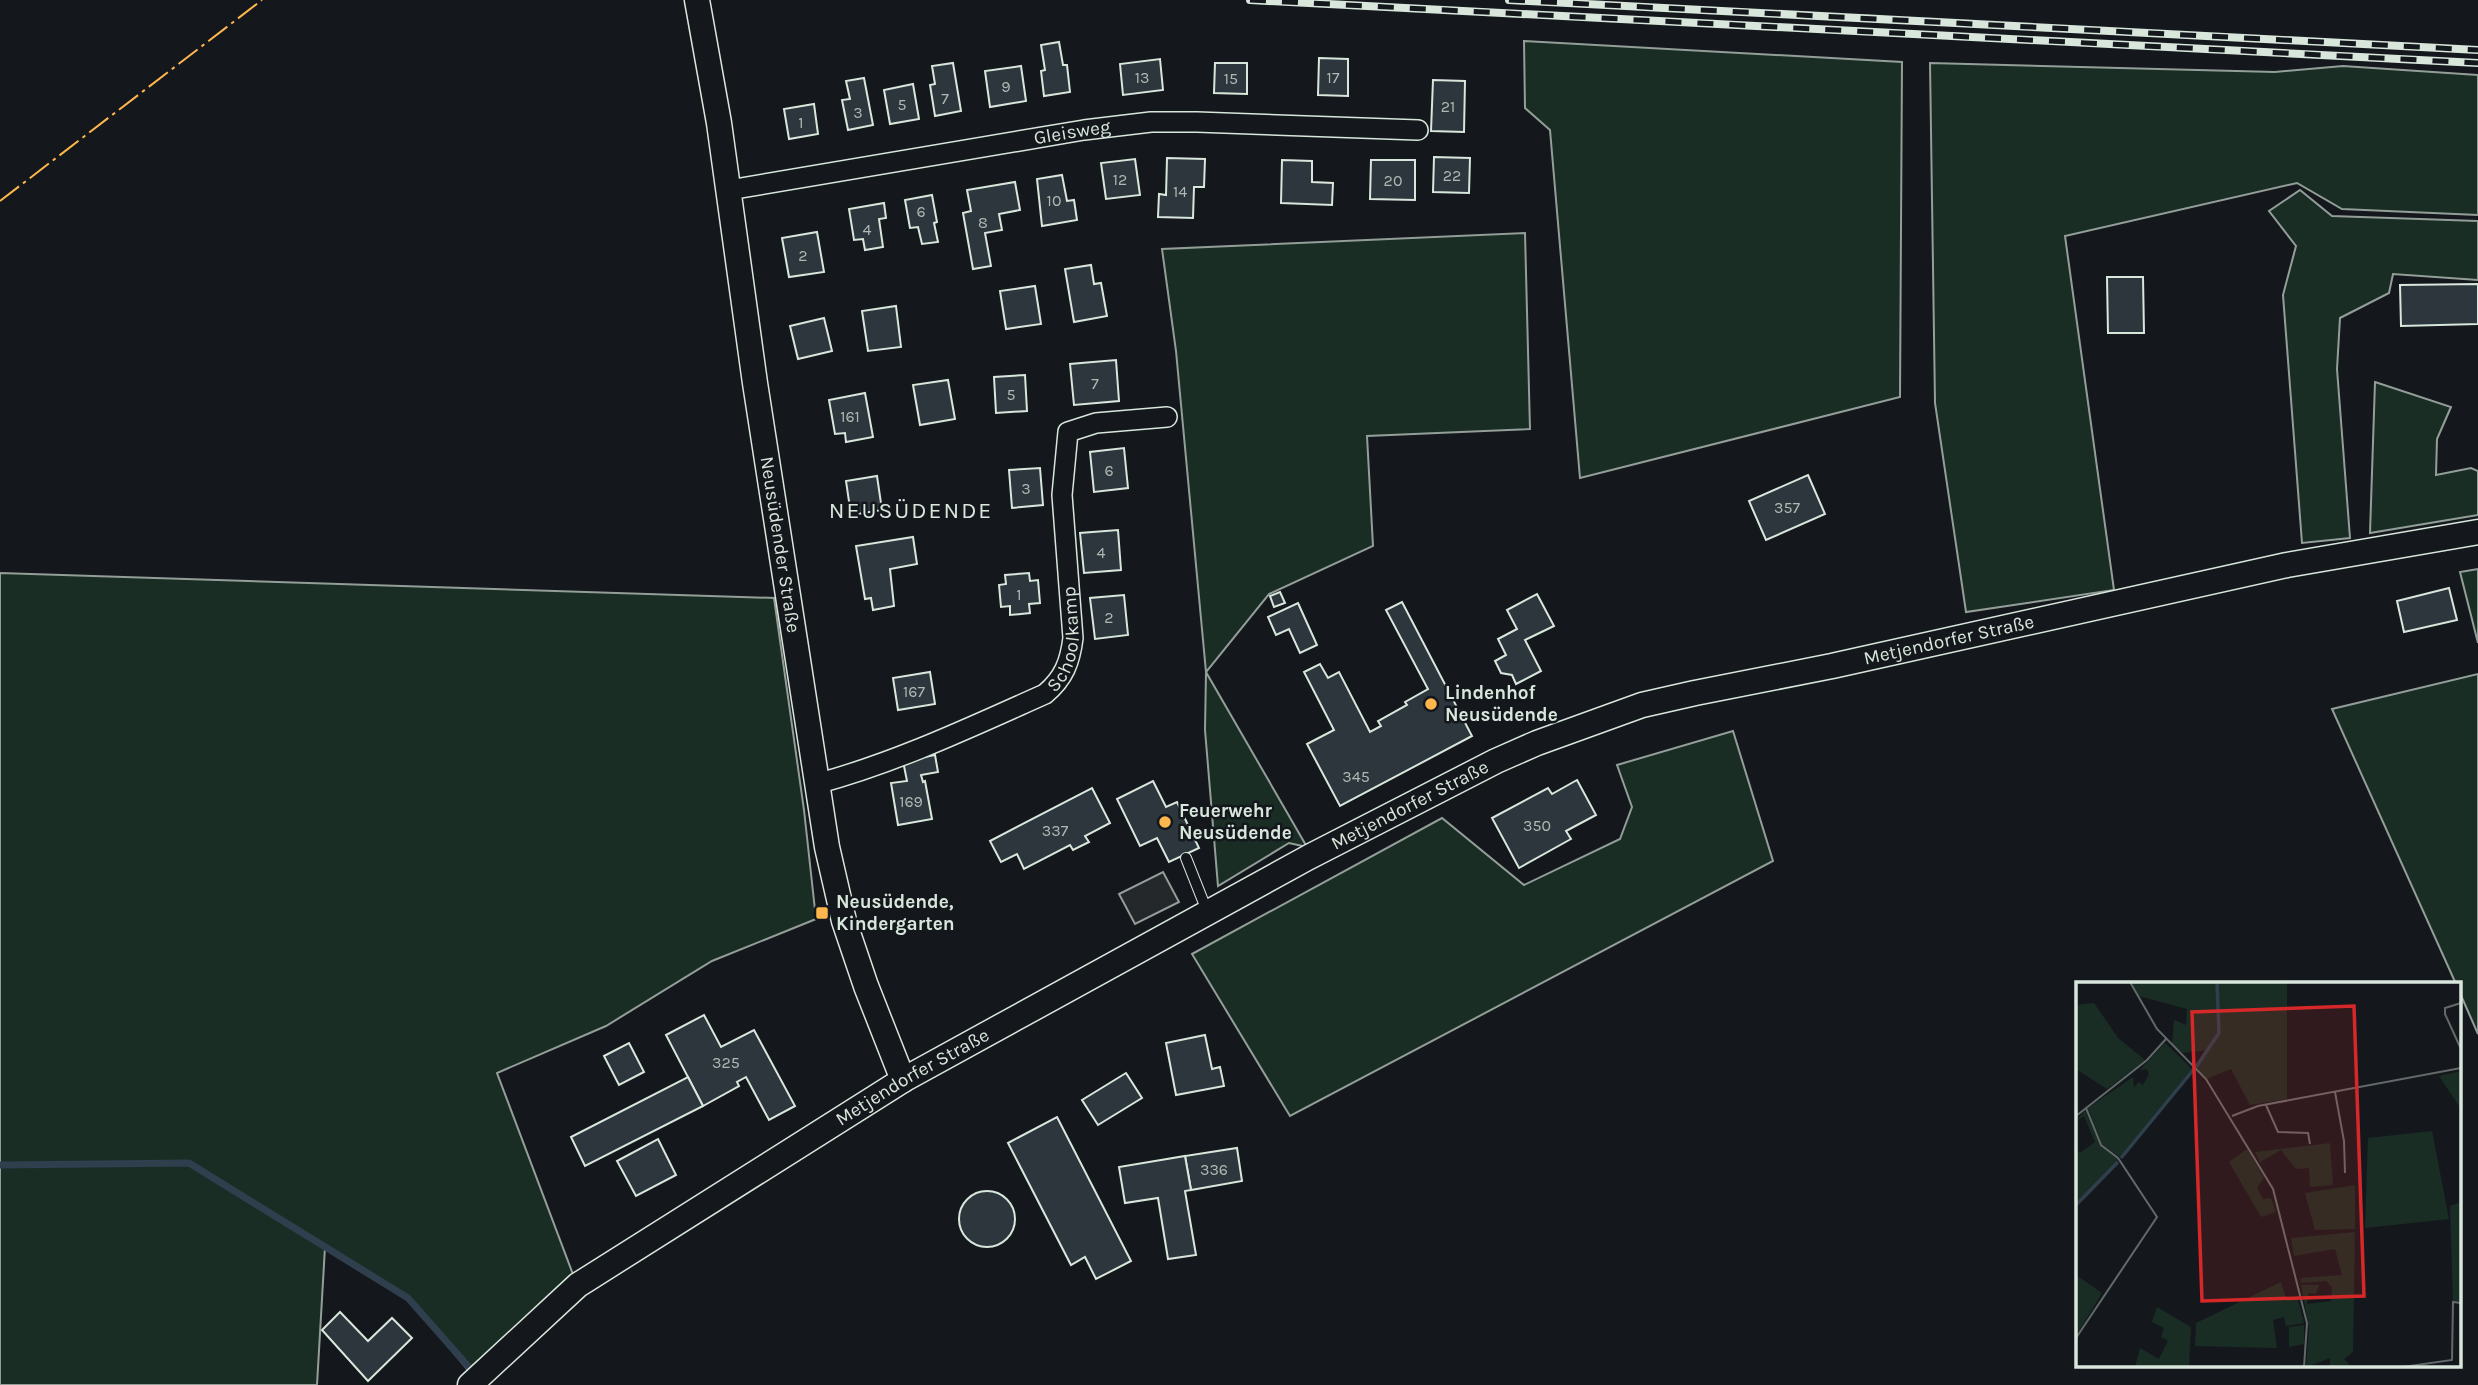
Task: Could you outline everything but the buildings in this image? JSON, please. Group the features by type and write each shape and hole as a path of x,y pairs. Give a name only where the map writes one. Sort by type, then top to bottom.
{"street":[{"name":"Neusüdender Straße","path":"697,0 729,190 827,848 845,921 866,986 903,1080"},
{"name":"Gleisweg","path":"729,190 1084,130 1151,122 1418,130"},
{"name":"Schoolkamp","path":"816,784 942,739 1045,694 1056,685 1071,657 1073,638 1062,495 1068,432 1096,423 1167,417"},
{"name":"Metjendorfer Straße","path":"470,1385 578,1285 903,1080 1208,912 1496,761 1582,725 1642,705 2287,565 2478,532"}],"lane":[{"path":"1186,858 1208,912"}],"green space":[{"path":"1524,41 1902,62 1900,397 1580,478 1550,130 1525,108"},
{"path":"1930,63 2275,72 2343,66 2478,75 2478,215 2342,209 2297,183 2065,236 2114,590 1966,612 1935,403"},
{"path":"2300,190 2332,216 2478,221 2478,280 2393,274 2389,293 2340,318 2337,369 2350,538 2302,543 2283,295 2296,246 2269,211"},
{"path":"1525,233 1530,429 1367,436 1373,546 1269,594 1206,672 1176,351 1162,249"},
{"path":"2375,382 2451,407 2437,439 2436,475 2471,468 2478,471 2478,515 2370,533"},
{"path":"2478,569 2478,643 2460,572"},
{"path":"0,573 774,598 804,810 816,919 712,961 606,1026 497,1073 574,1277 468,1370 408,1298 325,1247 317,1385 0,1385"},
{"path":"1206,672 1307,847 1289,843 1218,886 1205,730"},
{"path":"2478,674 2478,1034 2460,993 2460,982 2455,982 2332,709"},
{"path":"1733,731 1773,861 1290,1116 1192,954 1442,818 1524,885 1620,839 1632,807 1617,765"}],"shaded area":[{"path":"1163,872 1179,902 1135,924 1119,894"}],"waterway":[{"path":"0,1165 189,1163 408,1298 468,1366"}],"railway":[{"path":"1250,0 2478,63"},
{"path":"1509,0 2478,50"}],"power":[{"path":"0,201 262,0"}],"place":[{"name":"Lindenhof Neusüdende","path":"1431,704"},
{"name":"Feuerwehr Neusüdende","path":"1165,822"},
{"name":"Neusüdende, Kindergarten","path":"822,913"}],"district":[{"name":"NEUSÜDENDE","path":"911,510"}]}
